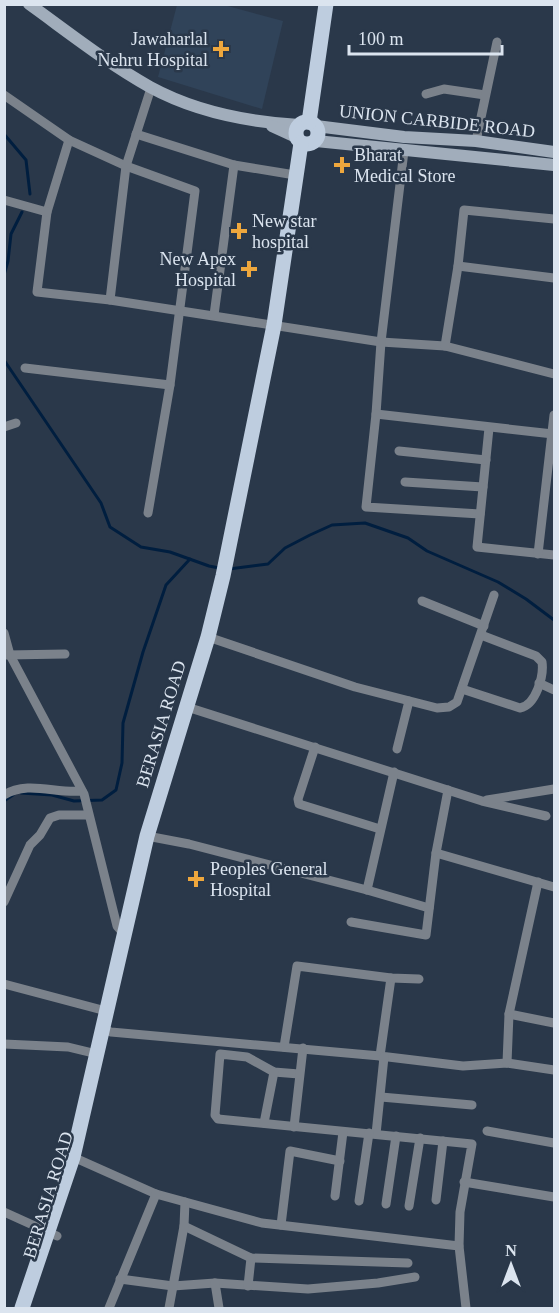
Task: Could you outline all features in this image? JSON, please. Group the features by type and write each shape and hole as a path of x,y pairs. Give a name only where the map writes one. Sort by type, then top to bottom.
{"main road":[{"name":"BERASIA ROAD","path":"77,1159 97,1054 107,1030 106,1011 124,934 228,578 278,325 326,4"},
{"name":"BERASIA ROAD","path":"278,325 295,175 306,134"},
{"name":"BERASIA ROAD","path":"32,1308 77,1159 152,837"},
{"name":"BERASIA ROAD","path":"22,1308 53,1234"}],"street":[{"path":"28,4 151,88 203,109 306,134"},
{"path":"476,141 497,42"},
{"path":"110,300 126,165 151,88"},
{"path":"426,94 444,89 485,95"},
{"path":"4,95 69,140 195,191 171,385 148,513"},
{"path":"136,134 234,165 295,175"},
{"name":"UNION CARBIDE ROAD","path":"306,134 476,141 555,152"},
{"name":"UNION CARBIDE ROAD","path":"306,134 404,151 555,165"},
{"path":"69,140 48,212 37,292 180,310 381,342 445,346 555,374"},
{"path":"404,151 381,342 366,507 480,514"},
{"path":"214,315 234,165"},
{"path":"4,200 48,212"},
{"path":"445,346 458,266 464,210 555,219"},
{"path":"458,266 555,278"},
{"path":"26,368 171,385"},
{"path":"376,414 553,434"},
{"path":"538,554 550,495 555,415"},
{"path":"4,427 16,423"},
{"path":"489,428 477,548 555,555"},
{"path":"399,451 486,459"},
{"path":"405,482 483,487"},
{"path":"212,638 345,684 437,708 449,707 457,702 494,595"},
{"path":"422,601 536,656 543,662 539,683 527,707 520,708 462,689"},
{"path":"4,633 7,655 83,792 117,926 124,934"},
{"path":"7,655 65,654"},
{"path":"539,683 555,690"},
{"path":"397,749 409,701"},
{"path":"191,709 482,801 546,816"},
{"path":"315,747 298,799 299,804 380,830"},
{"path":"367,890 394,772"},
{"path":"4,795 31,787 83,792"},
{"path":"482,801 555,789"},
{"path":"351,922 426,935 436,853 448,790"},
{"path":"4,903 30,845 40,835 50,818 87,812"},
{"path":"189,844 192,834"},
{"path":"152,837 189,844 429,908"},
{"path":"436,853 555,886"},
{"path":"507,1062 509,1014 537,882"},
{"path":"284,1047 297,966 391,978 419,979"},
{"path":"359,1201 381,1097 382,1056 391,978"},
{"path":"4,984 106,1011"},
{"path":"509,1014 555,1023"},
{"path":"107,1030 303,1048 463,1066 507,1062 555,1070"},
{"path":"220,1042 215,1115 218,1119 472,1144 460,1212 459,1246 466,1308"},
{"path":"4,1044 68,1047 97,1054"},
{"path":"294,1127 303,1048"},
{"path":"220,1054 247,1057 274,1072 299,1074"},
{"path":"264,1123 274,1072"},
{"path":"381,1097 472,1105"},
{"path":"487,1131 555,1143"},
{"path":"335,1196 343,1132"},
{"path":"386,1204 396,1136"},
{"path":"409,1206 420,1138"},
{"path":"436,1200 444,1141"},
{"path":"281,1225 290,1151 340,1161"},
{"path":"77,1159 156,1194 262,1223 459,1246"},
{"path":"464,1182 555,1197"},
{"path":"109,1308 156,1194"},
{"path":"169,1308 184,1226 185,1202"},
{"path":"4,1212 53,1234"},
{"path":"184,1226 251,1258 408,1263"},
{"path":"248,1286 251,1258"},
{"path":"120,1279 173,1286 215,1283 323,1289 415,1277"},
{"path":"215,1283 222,1306"}],"shaded area":[{"name":"Jawaharlal Nehru Hospital","path":"177,5 224,5 283,21 262,109 158,77"}],"waterway":[{"path":"4,134 26,160 30,194"},
{"path":"4,275 11,234 22,212"},
{"path":"4,360 101,503 110,527 141,547 170,552 219,568"},
{"path":"229,569 268,564 285,548 332,525 365,523 408,538 427,551 498,582 554,620"},
{"path":"21,793 52,795 74,801 102,800 116,790 122,763 123,723 143,652 166,585 190,559"},
{"path":"4,801 13,795"}],"place":[{"name":"Jawaharlal Nehru Hospital","path":"221,49"},
{"name":"Bharat Medical Store","path":"342,165"},
{"name":"New star hospital","path":"239,231"},
{"name":"New Apex Hospital","path":"249,269"},
{"name":"Peoples General Hospital","path":"196,879"}]}
